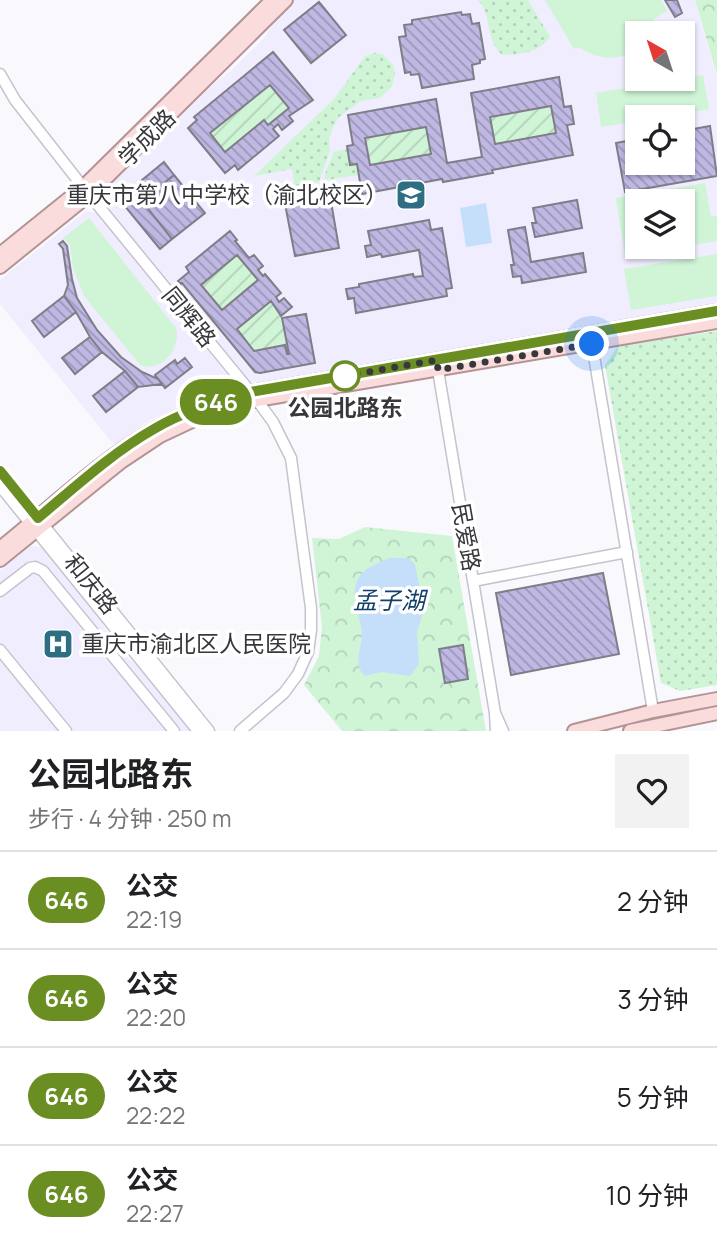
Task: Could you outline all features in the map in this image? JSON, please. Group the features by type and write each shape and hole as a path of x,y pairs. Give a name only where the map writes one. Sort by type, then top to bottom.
{"main road":[{"name":"学成路","path":"0,254 86,191 272,0"},
{"name":"学成路","path":"0,267 86,191 286,0"},
{"path":"0,548 160,436 254,396 437,365 717,311"},
{"path":"437,365 592,344 717,323"},
{"path":"0,560 37,524"},
{"path":"574,731 653,711 717,699"},
{"path":"630,731 656,728 717,713"}],"street":[{"name":"同辉路","path":"0,74 15,100 86,191 254,396 272,422 291,458 311,608 307,652 298,674 284,693 240,731"},
{"path":"592,344 653,711"},
{"name":"民爱路","path":"437,365 495,713"},
{"name":"和庆路","path":"0,471 37,524 163,681 198,731"},
{"name":"和庆路","path":"0,486 37,524"},
{"path":"473,581 626,552"},
{"path":"0,591 30,568 43,571 174,731"},
{"path":"0,650 66,731"},
{"path":"145,696 163,681"},
{"name":"和庆路","path":"163,681 209,731"},
{"path":"495,713 496,731"},
{"path":"495,713 503,731"}],"shaded area":[{"name":"重庆市第八中学校（渝北校区）","path":"293,0 695,0 717,78 717,305 258,383 245,380 104,206 107,188 202,93 233,69 264,38"},
{"path":"86,211 96,213 227,374 222,391 200,397 150,420 114,445 0,304 0,280"},
{"name":"重庆市渝北区人民医院","path":"31,546 44,548 96,611 105,629 129,659 146,674 192,731 0,731 0,570"}],"green space":[{"path":"478,0 528,0 550,37 535,49 503,55 494,44 486,14"},
{"path":"545,0 661,0 667,11 653,21 625,21 623,56 600,57 578,47 574,49"},
{"path":"695,0 717,0 717,75"},
{"path":"382,54 393,65 395,72 392,87 380,98 361,101 339,117 329,139 330,151 319,182 295,186 292,169 254,176 335,98 365,56"},
{"path":"703,75 709,109 695,111 695,105 625,105 625,123 601,127 596,93 625,88 625,91 695,91 695,76"},
{"path":"270,85 289,108 268,125 264,120 225,152 210,133"},
{"path":"551,106 556,133 495,144 490,117"},
{"path":"426,127 431,154 370,165 365,138"},
{"path":"347,149 350,164 357,164 359,175 325,180 333,152"},
{"path":"705,183 711,217 717,216 717,241 695,245 695,189 669,189"},
{"path":"625,196 625,256 616,198"},
{"path":"89,218 176,328 173,351 155,366 140,365 84,296 73,268 70,246 63,238"},
{"path":"717,254 717,296 631,310 624,269"},
{"path":"237,255 258,280 222,310 201,285"},
{"path":"271,301 282,318 289,354 285,345 254,351 237,329"},
{"path":"717,331 717,685 680,691 661,683 605,365 618,346"},
{"path":"365,527 452,536 486,731 342,731 304,685 319,656 322,627 312,538 339,539"}],"water":[{"path":"486,203 492,243 466,247 460,208"},
{"name":"孟子湖","path":"390,558 409,558 415,565 424,609 417,632 419,664 410,676 381,672 365,676 358,662 362,634 355,599 356,586 364,571"}],"building":[{"path":"665,0 677,0 682,13 675,17"},
{"path":"319,2 346,35 311,63 284,30"},
{"path":"461,12 462,15 470,14 472,24 479,23 485,59 472,65 474,79 422,88 419,74 405,73 399,37 406,36 404,25 412,24 412,20"},
{"path":"273,52 313,100 289,116 293,121 282,130 278,124 273,129 279,136 238,170 235,165 225,173 188,128 197,120 194,117","holes":["270,85 289,108 268,125 264,120 225,152 210,133"]},
{"path":"559,77 564,107 571,106 574,124 567,125 573,155 492,170 493,173 443,182 442,179 362,194 357,164 350,165 347,146 353,145 348,115 436,99 447,163 482,157 471,93","holes":["551,106 556,133 495,144 490,117","426,127 431,154 370,165 365,138"]},
{"path":"710,126 717,176 642,189 625,189 625,192 616,143 625,141 625,175 695,175 695,129"},
{"path":"164,162 174,175 142,201 172,239 160,249 119,199"},
{"path":"174,175 205,213 172,239 142,201"},
{"path":"330,196 339,248 295,256 285,204"},
{"path":"577,200 582,228 535,237 533,208"},
{"path":"429,220 431,230 442,228 452,288 446,289 447,296 356,313 354,298 348,299 346,289 413,274 414,277 423,276 419,250 367,257 365,246 371,245 368,231"},
{"path":"525,227 531,262 583,253 586,272 522,283 521,276 513,277 511,265 514,265 508,230"},
{"path":"230,231 249,258 254,255 263,266 258,270 263,276 265,274 281,293 276,297 279,302 284,298 292,307 281,316 271,301 237,329 254,351 285,345 289,354 282,318 306,314 315,363 255,372 178,281 189,272 186,267","holes":["237,255 258,280 222,310 201,285"]},
{"path":"63,241 67,246 77,298 97,330 121,357 162,384 138,387 90,337 64,296 68,285 63,249 59,244"},
{"path":"64,296 76,312 44,337 32,321"},
{"path":"90,337 102,352 75,374 62,358"},
{"path":"185,358 192,367 165,388 155,375 175,360 177,364"},
{"path":"125,371 138,387 106,412 93,396"},
{"path":"603,573 619,654 511,675 496,593"},
{"path":"463,645 468,679 445,683 439,649"}],"bus line":[{"name":"646","path":"0,471 38,518 116,454 155,428 203,405 250,392 717,311"}],"place":[{"name":"重庆市第八中学校（渝北校区）","path":"411,195"},
{"name":"公园北路东","path":"345,376"},
{"name":"重庆市渝北区人民医院","path":"58,644"}],"route":[{"path":"345,376 437,360 438,370 592,344"}]}
